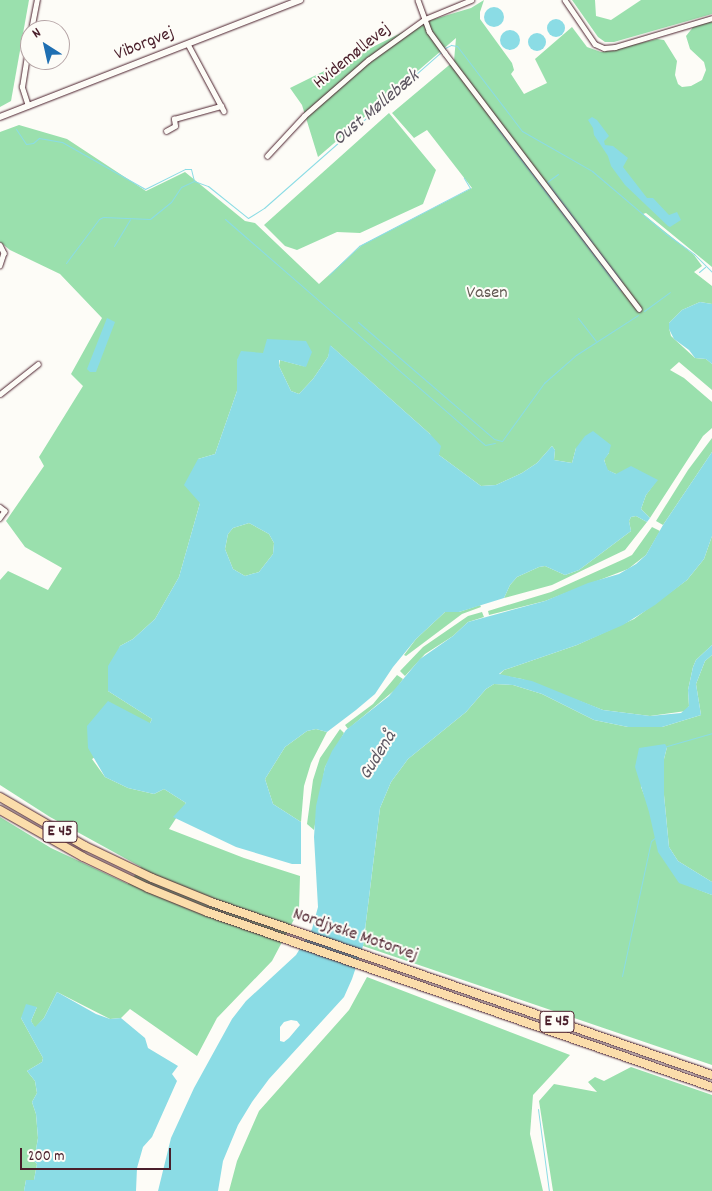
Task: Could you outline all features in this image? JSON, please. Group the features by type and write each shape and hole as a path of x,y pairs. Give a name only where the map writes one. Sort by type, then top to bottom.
{"highway":[{"name":"Nordjyske Motorvej","path":"0,797 85,846 121,864 211,902 712,1075"},
{"name":"Nordjyske Motorvej","path":"0,810 117,874 216,916 712,1087"},
{"path":"614,1053 712,1091"}],"street":[{"path":"33,20 36,0"},
{"name":"Viborgvej","path":"0,117 300,0"},
{"path":"418,0 429,31 639,309"},
{"name":"Hvidemøllevej","path":"267,156 304,116 343,81 425,19 471,0"},
{"path":"565,0 595,44 604,48 615,47 712,18"},
{"path":"166,131 175,126 174,119 223,109 188,44"},
{"path":"25,70 22,87 28,106"},
{"path":"0,245 4,252 0,265"},
{"path":"0,393 38,364"},
{"path":"0,507 5,511 0,518"}],"green space":[{"path":"0,0 29,0 25,20 20,20 20,50 11,101 0,107"},
{"name":"Vasen","path":"484,0 480,19 512,63 514,70 511,74 524,94 547,83 535,59 572,27 587,47 601,52 657,39 664,40 677,61 675,75 678,84 682,87 691,86 702,80 706,70 704,62 690,49 686,36 694,26 712,20 712,267 646,213 643,214 694,255 702,266 694,272 712,286 712,304 700,302 682,310 669,323 669,328 671,336 695,358 706,359 712,364 712,390 679,362 670,370 684,378 712,402 712,428 703,436 650,518 641,509 646,495 657,480 616,474 607,470 604,459 609,453 576,448 572,463 554,460 555,450 552,446 537,463 522,473 496,485 481,486 439,455 430,434 331,346 328,357 313,379 299,394 291,391 279,366 280,360 306,367 263,353 237,360 237,391 215,454 198,459 200,503 179,577 155,619 133,639 120,646 108,691 152,719 150,723 92,759 105,777 128,788 154,794 164,789 186,803 169,829 244,858 300,876 299,910 272,961 217,1018 197,1056 130,1009 121,1018 110,1019 57,992 44,1018 35,1028 31,1021 37,1007 21,1018 43,1058 42,1062 27,1071 35,1081 37,1093 32,1102 36,1114 38,1138 34,1161 37,1164 34,1180 26,1180 24,1191 0,1191 0,817 51,848 128,884 141,867 50,817 0,785 0,580 8,571 48,590 62,568 25,547 6,521 44,466 39,457 83,386 71,374 102,318 60,274 10,250 0,242 0,132 19,125 67,139 146,191 185,172 245,221 255,223 319,284 362,245 472,188 427,130 414,138 392,113 454,61 456,38 318,157 302,105 290,88 421,23 471,8"},
{"path":"572,0 595,0 596,16 611,20 641,0 712,0 712,14 614,42 605,42 598,37"},
{"path":"389,113 436,170 423,204 360,233 337,232 297,250 285,246 264,225"},
{"path":"712,438 712,452 663,525 656,521 688,470"},
{"path":"636,516 647,522 625,550 552,585 504,598 510,585 517,577 539,567 545,566 565,575 579,570 631,531 629,521 631,517"},
{"path":"249,523 269,534 274,543 273,554 259,572 245,576 233,569 225,549 228,534 233,528"},
{"path":"652,527 660,531 646,555 628,569 545,601 489,615 488,611 551,592 632,555"},
{"path":"712,536 712,645 696,660 693,667 688,690 689,706 686,711 650,716 603,710 522,679 499,675 504,670 577,645 634,619 687,580 704,559"},
{"path":"480,605 481,607 462,614 406,656 404,655 416,639 445,612 459,612"},
{"path":"482,612 484,617 468,622 453,636 425,654 405,676 400,671 423,647 468,616"},
{"path":"712,655 712,882 678,861 669,847 664,795 664,759 667,747 641,787 679,882 712,895 712,1065 363,946 380,808 391,782 408,759 466,712 486,689 494,684 513,685 542,694 594,720 628,727 662,727 701,715 696,684 705,661"},
{"path":"397,675 403,679 396,689 348,729 345,725 373,704"},
{"path":"316,729 327,732 311,763 304,786 301,822 273,804 265,779 285,747 307,731"},
{"path":"340,729 344,733 325,767 314,830 307,824 313,780 320,758"},
{"path":"367,977 570,1055 533,1095 530,1134 543,1191 229,1191 237,1161 259,1111 349,1010"},
{"path":"631,1067 712,1095 712,1191 553,1191 539,1101 554,1084 597,1092 588,1082 595,1077 604,1081"}],"water":[{"path":"494,7 501,10 504,17 501,24 494,27 487,24 484,17 487,10"},
{"path":"552,19 560,19 565,24 563,35 552,37 547,32 547,24"},
{"path":"510,30 517,33 520,40 517,47 510,50 503,47 500,40 503,33"},
{"path":"533,33 541,33 546,38 544,49 533,51 528,46 528,38"},
{"path":"592,117 597,120 609,136 604,141 605,145 613,146 628,158 623,167 647,198 653,198 669,215 677,212 681,220 670,227 668,226 625,185 611,166 608,156 594,135 593,128 588,120"},
{"path":"700,302 712,304 712,364 706,359 695,358 689,350 674,339 669,329 669,323 682,310"},
{"path":"107,318 115,322 96,372 90,372 87,369"},
{"path":"267,339 306,341 312,352 306,367 279,360 279,366 291,391 299,394 313,379 328,357 330,345 430,434 441,446 439,455 481,486 496,485 522,473 537,463 552,446 555,450 554,460 572,463 576,448 585,436 593,431 611,445 609,453 604,460 608,470 616,474 631,466 658,480 646,495 641,509 650,518 647,522 636,516 631,517 629,521 631,531 579,570 565,575 545,566 539,567 517,577 510,585 504,598 459,612 445,612 416,639 393,667 375,694 327,732 316,729 307,731 285,747 265,779 273,804 301,822 301,864 292,864 236,847 173,817 186,803 164,789 154,794 128,788 105,777 88,748 87,726 108,701 150,723 152,719 108,691 108,666 120,646 133,639 155,619 179,577 200,503 184,485 198,459 215,454 237,391 237,360 241,351 263,353","holes":["249,523 269,534 274,543 273,554 259,572 245,576 233,569 225,549 228,534 233,528"]},
{"name":"Gudenå","path":"712,452 712,536 704,559 687,580 655,605 623,625 577,645 504,670 499,674 532,681 603,710 650,716 681,713 689,706 688,690 696,660 712,645 712,655 705,661 696,684 701,715 662,727 628,727 594,720 542,694 513,685 494,684 486,689 466,712 408,759 391,782 380,808 363,946 352,979 344,997 269,1079 252,1102 238,1125 223,1161 218,1191 158,1191 171,1138 194,1088 232,1019 246,1001 296,955 312,929 318,907 314,837 316,806 325,767 332,751 346,730 389,696 420,659 453,636 468,622 545,601 588,583 619,574 636,564 646,555 663,525","holes":["297,1021 300,1025 289,1038 284,1042 280,1041 280,1027 284,1022"]},
{"path":"665,744 667,747 664,759 664,795 669,847 678,861 712,882 712,895 679,883 658,852 649,812 635,767 639,748"},
{"path":"57,992 96,1014 110,1019 121,1018 145,1038 148,1048 178,1066 172,1074 177,1081 152,1137 143,1147 137,1168 136,1191 24,1191 26,1180 34,1180 37,1164 34,1161 38,1138 36,1114 32,1102 37,1093 35,1081 27,1071 42,1062 43,1058 21,1018 26,1004 37,1007 31,1021 35,1027 44,1018"}],"waterway":[{"name":"Oust Møllebæk","path":"445,48 451,45 457,46 522,131 592,171 665,233 694,254 712,272"},
{"name":"Oust Møllebæk","path":"16,129 26,144 33,143 39,138 62,142 145,189 185,169 191,169 194,181 208,186 248,218 264,208 442,51"},
{"path":"494,124 553,202"},
{"path":"558,174 547,182 593,243"},
{"path":"329,275 359,246 470,188 464,178"},
{"path":"66,263 99,219 103,217 150,219 171,202 181,187 194,181"},
{"path":"558,208 620,290"},
{"path":"114,246 130,219"},
{"path":"225,219 485,445 495,443"},
{"path":"598,250 621,281"},
{"path":"699,272 705,267"},
{"path":"644,311 670,292"},
{"path":"358,322 494,439 502,441 544,383 576,355 638,315"},
{"path":"578,318 596,341"},
{"path":"667,746 712,733"},
{"path":"622,976 651,841 656,837"},
{"path":"538,1109 549,1191"}]}
